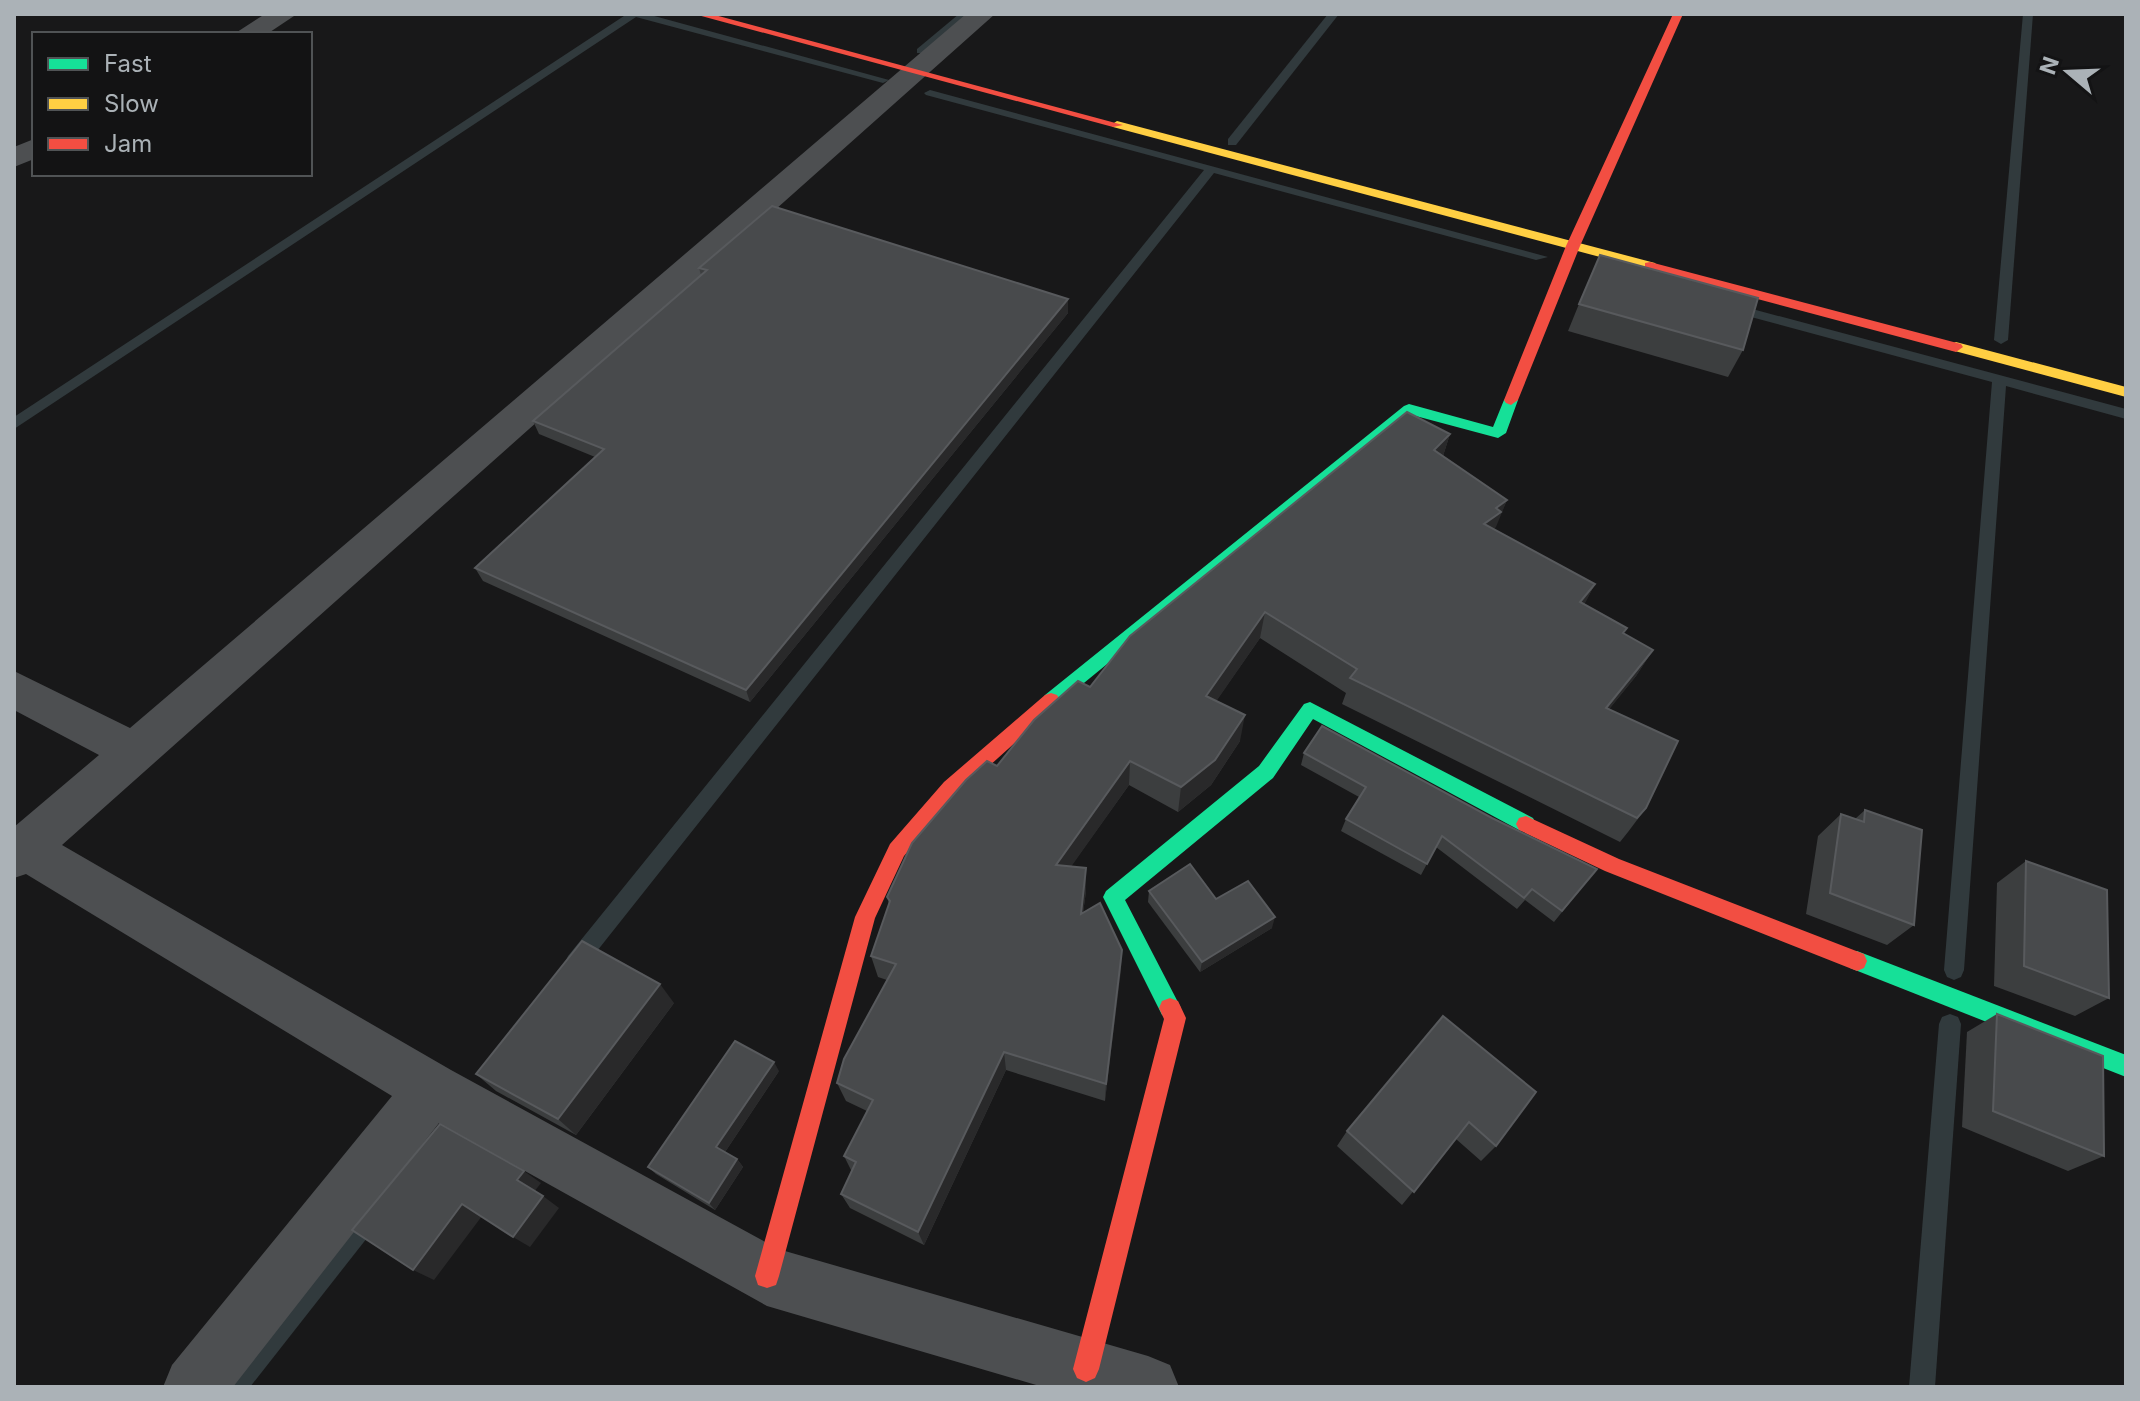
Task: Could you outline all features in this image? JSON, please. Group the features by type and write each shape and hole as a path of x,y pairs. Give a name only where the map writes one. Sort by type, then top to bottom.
{"street":[{"path":"251,32 284,14"},
{"path":"699,14 2126,392"},
{"path":"982,14 19,852 432,1089 767,1276 1148,1387"},
{"path":"767,1276 865,917 897,850 951,788 1087,669 1409,409 1498,433 1573,246 1678,14"},
{"path":"14,158 32,149"},
{"path":"14,689 134,752"},
{"path":"1086,1369 1175,1018 1113,897 1266,772 1310,709 1504,813 1612,865 2126,1066"},
{"path":"194,1387 432,1089"}],"building":[{"path":"772,206 1068,299 746,690 475,568 604,449 533,421 707,270 699,268"},
{"path":"1600,255 1758,298 1743,350 1579,304"},
{"path":"1407,412 1450,434 1434,450 1507,500 1496,508 1501,512 1484,524 1595,584 1580,602 1627,628 1623,633 1653,650 1606,708 1678,741 1646,808 1637,818 1350,678 1357,669 1265,612 1206,696 1245,715 1215,760 1181,787 1130,761 1056,865 1086,868 1081,914 1100,903 1122,950 1106,1084 1004,1052 918,1232 841,1194 856,1162 844,1156 873,1100 837,1083 844,1059 896,964 871,956 890,901 887,897 912,843 966,780 987,761 997,766 1034,720 1078,681 1090,687 1130,636"},
{"path":"1322,726 1492,818 1597,869 1562,911 1532,889 1524,898 1442,836 1427,864 1346,819 1366,787 1304,753"},
{"path":"1865,810 1922,830 1914,925 1830,893 1841,814 1864,822"},
{"path":"2026,861 2107,890 2109,998 2024,966"},
{"path":"1190,864 1216,899 1248,881 1275,917 1202,962 1149,891"},
{"path":"582,941 660,984 558,1119 476,1074"},
{"path":"1997,1014 2103,1056 2104,1156 1993,1111"},
{"path":"1443,1016 1536,1092 1496,1146 1469,1122 1414,1192 1347,1131"},
{"path":"735,1041 774,1062 716,1147 737,1159 709,1203 648,1167"},
{"path":"440,1124 524,1171 517,1180 543,1196 513,1237 462,1204 413,1270 352,1230"}],"waterway":[{"path":"14,424 634,14"},
{"path":"635,14 883,80"},
{"path":"921,51 965,14"},
{"path":"1232,142 1334,14"},
{"path":"2001,340 2028,14"},
{"path":"930,93 1541,257"},
{"path":"575,963 1211,169"},
{"path":"1730,307 2126,414"},
{"path":"1954,970 1999,380"},
{"path":"1922,1387 1950,1024"},
{"path":"234,1387 370,1216"}],"traffic: fast":[{"path":"1051,700 1409,409 1498,433 1511,400"},
{"path":"1170,1008 1113,897 1266,772 1310,709 1526,824"},
{"path":"1857,961 2126,1066"}],"traffic: slow":[{"path":"1117,125 1650,266"},
{"path":"1956,347 2126,392"}],"traffic: jam":[{"path":"699,14 1117,125"},
{"path":"1511,400 1573,246 1678,14"},
{"path":"1650,266 1956,347"},
{"path":"767,1276 865,917 897,850 951,788 1051,700"},
{"path":"1526,824 1612,865 1857,961"},
{"path":"1086,1369 1175,1018 1170,1008"}]}
